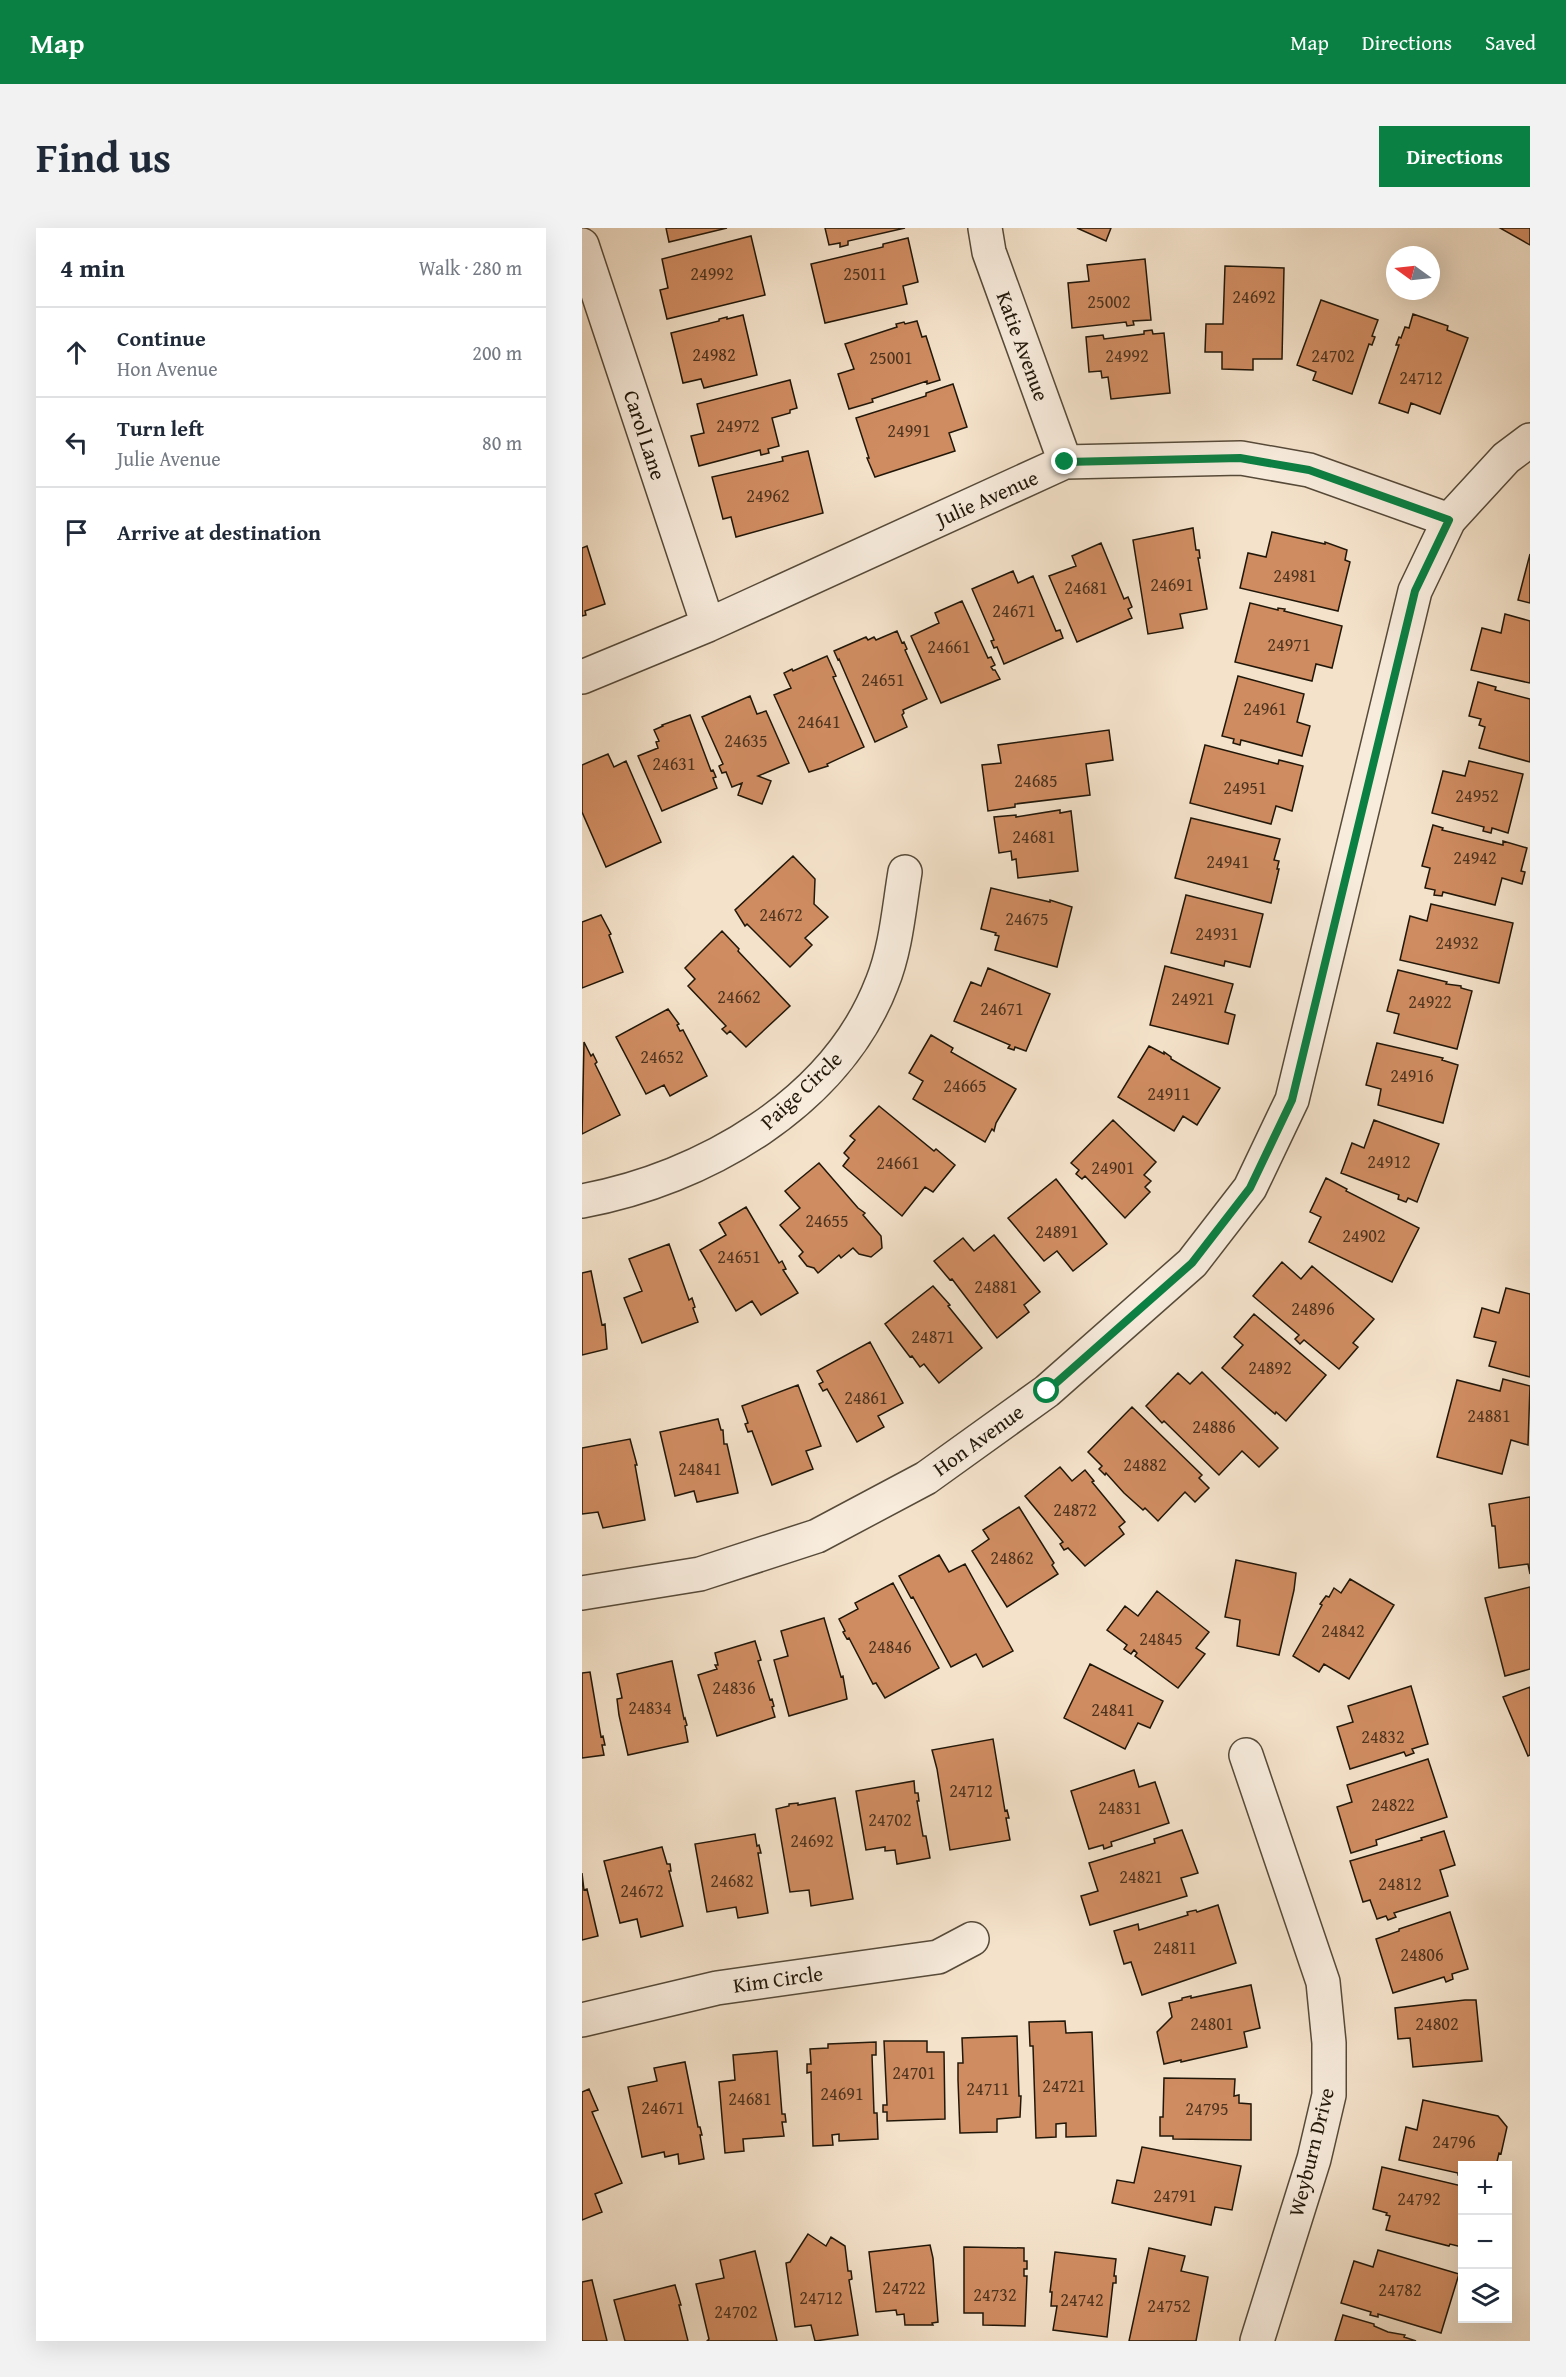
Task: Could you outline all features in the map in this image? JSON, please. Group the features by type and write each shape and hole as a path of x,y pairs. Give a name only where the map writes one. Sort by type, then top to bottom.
{"street":[{"name":"Katie Avenue","path":"985,228 989,252 1065,462"},
{"name":"Carol Lane","path":"582,245 708,625"},
{"name":"Hon Avenue","path":"582,1593 700,1574 817,1536 916,1483 1047,1391 1192,1263 1250,1188 1292,1100 1415,591 1449,520 1506,458 1530,440"},
{"name":"Julie Avenue","path":"582,677 708,625 1065,462 1240,458 1309,470 1449,520"},
{"name":"Paige Circle","path":"582,1201 628,1191 710,1159 751,1135 787,1108 820,1078 849,1044 883,983 890,961 905,872"},
{"name":"Weyburn Drive","path":"1246,1755 1323,1982 1329,2043 1329,2095 1314,2159 1257,2341"},
{"name":"Kim Circle","path":"582,2020 717,1988 938,1957 972,1939"}],"building":[{"path":"666,228 727,228 669,242"},
{"path":"825,228 905,228 848,241 848,245 840,247 840,243 829,245"},
{"path":"1077,228 1111,228 1106,241"},
{"path":"1500,228 1530,228 1530,245"},
{"path":"751,236 765,295 667,319 660,290 668,288 662,259"},
{"path":"908,238 918,282 903,286 907,304 825,323 811,264 883,247 883,244"},
{"path":"1145,259 1151,320 1133,321 1134,325 1127,326 1126,322 1072,328 1068,283 1089,281 1087,265"},
{"path":"1225,266 1284,268 1282,359 1253,359 1253,370 1222,369 1222,352 1205,352 1206,324 1223,324"},
{"path":"1321,300 1378,320 1372,336 1375,337 1372,345 1369,344 1352,394 1313,380 1316,372 1297,365"},
{"path":"1413,314 1448,326 1447,330 1468,338 1440,414 1411,403 1408,413 1379,403 1399,345 1396,345 1399,337 1401,338 1405,327 1409,328"},
{"path":"743,315 757,375 704,388 701,379 683,383 671,333 727,317 727,319"},
{"path":"917,321 922,337 926,336 940,380 927,384 927,381 849,409 838,374 854,369 845,344 897,327 896,324"},
{"path":"1152,330 1153,334 1164,333 1170,393 1111,399 1108,377 1102,378 1101,371 1089,372 1086,337 1103,335 1104,339 1144,334 1144,331"},
{"path":"790,380 797,408 790,410 790,413 772,418 779,446 768,449 769,453 761,455 760,450 699,466 691,436 704,433 697,404"},
{"path":"953,384 967,427 949,433 955,451 875,477 856,418 926,396 926,393"},
{"path":"808,451 823,513 736,537 731,517 723,519 712,477 783,461 782,457"},
{"path":"1193,528 1196,550 1199,550 1200,558 1198,558 1207,609 1180,614 1183,628 1148,634 1133,540"},
{"path":"1272,532 1325,544 1325,542 1347,550 1345,560 1350,562 1338,611 1240,588 1248,553 1266,557"},
{"path":"1101,543 1124,599 1128,597 1132,607 1128,609 1132,618 1077,642 1049,576 1076,566 1072,556"},
{"path":"587,546 605,604 585,611 586,615 582,616 582,548"},
{"path":"1530,554 1530,603 1518,600"},
{"path":"1013,571 1018,583 1033,576 1056,631 1060,630 1063,638 1004,664 997,647 994,648 991,641 994,640 972,589"},
{"path":"962,601 988,658 991,657 995,665 991,667 1000,679 941,703 911,636 939,623 935,613"},
{"path":"1250,603 1278,610 1278,608 1285,609 1284,611 1342,626 1332,668 1316,664 1312,681 1235,662"},
{"path":"1505,614 1530,621 1530,683 1471,670 1482,628 1501,633"},
{"path":"897,631 902,643 904,642 907,649 905,650 927,699 903,710 902,715 907,727 875,742 834,651 866,637 868,640 874,637 876,640"},
{"path":"827,656 836,676 833,677 864,747 827,764 828,766 809,772 774,695 791,688 784,673"},
{"path":"1238,676 1304,694 1297,722 1310,726 1302,756 1241,740 1240,745 1233,743 1234,739 1222,736"},
{"path":"1478,682 1496,687 1495,690 1530,699 1530,762 1479,748 1485,727 1479,725 1481,719 1469,716"},
{"path":"750,696 757,714 766,711 789,763 758,776 771,781 762,804 738,795 742,783 732,787 726,772 722,773 719,766 723,764 702,717"},
{"path":"690,715 711,771 713,770 716,777 713,778 717,788 662,811 638,756 658,748 656,742 659,741 654,730"},
{"path":"1109,730 1113,760 1086,764 1090,795 1015,804 1015,807 988,811 982,765 1001,763 998,745"},
{"path":"1205,745 1278,764 1279,760 1303,766 1292,811 1276,806 1271,824 1190,803"},
{"path":"608,754 614,767 626,761 661,842 606,867 582,812 582,765"},
{"path":"1469,761 1523,774 1508,833 1492,828 1491,833 1483,831 1484,827 1432,813 1443,771 1465,776"},
{"path":"1060,810 1060,813 1071,811 1078,871 1018,878 1016,859 1012,860 1011,851 999,853 994,817 1016,815 1016,817"},
{"path":"1191,818 1280,839 1274,860 1279,861 1277,869 1279,869 1271,903 1175,878"},
{"path":"1433,825 1443,828 1442,830 1503,845 1503,841 1527,848 1521,871 1525,872 1522,884 1502,878 1495,905 1443,892 1442,896 1434,895 1435,890 1425,888 1430,868 1422,866"},
{"path":"793,856 815,879 814,904 828,917 805,938 812,945 790,967 747,924 745,926 735,910"},
{"path":"991,888 1072,907 1057,967 995,950 999,936 981,929"},
{"path":"1186,895 1263,914 1250,967 1225,961 1224,966 1171,953"},
{"path":"1431,904 1513,923 1499,983 1400,960 1410,916 1427,921"},
{"path":"601,915 611,934 609,935 623,972 582,988 582,922"},
{"path":"722,931 790,1006 746,1047 730,1031 727,1034 722,1029 726,1026 688,986 695,979 685,968"},
{"path":"1165,966 1233,984 1225,1012 1235,1015 1228,1044 1150,1025"},
{"path":"988,968 1050,994 1026,1051 1015,1047 1014,1050 1008,1048 1010,1045 954,1021 971,982 981,986"},
{"path":"1398,970 1447,982 1446,984 1461,986 1461,988 1472,991 1457,1049 1394,1033 1399,1014 1387,1011"},
{"path":"668,1009 679,1024 677,1025 680,1031 683,1030 707,1076 670,1096 664,1085 646,1094 616,1037"},
{"path":"931,1035 953,1048 951,1052 1016,1089 996,1123 994,1131 992,1129 985,1142 913,1099 923,1081 909,1073"},
{"path":"584,1042 597,1062 595,1064 620,1115 582,1134"},
{"path":"1377,1043 1443,1058 1442,1060 1458,1065 1443,1123 1378,1105 1381,1089 1366,1085"},
{"path":"1149,1046 1164,1054 1164,1052 1171,1059 1220,1088 1197,1125 1183,1116 1174,1131 1118,1097"},
{"path":"879,1106 934,1151 936,1149 955,1165 933,1192 925,1187 902,1216 843,1166 849,1158 844,1153 855,1140 850,1136"},
{"path":"1113,1120 1156,1162 1144,1175 1151,1181 1145,1187 1150,1192 1125,1218 1085,1176 1082,1179 1076,1174 1079,1170 1071,1163"},
{"path":"1374,1120 1439,1144 1417,1202 1408,1198 1406,1202 1398,1199 1399,1195 1341,1173 1352,1143 1364,1148"},
{"path":"819,1163 865,1213 863,1215 881,1236 882,1248 871,1257 859,1254 853,1248 841,1258 839,1255 818,1273 814,1268 807,1266 799,1256 803,1252 780,1225 800,1208 785,1191"},
{"path":"1326,1178 1347,1189 1346,1191 1419,1228 1392,1282 1309,1242 1321,1217 1310,1212"},
{"path":"1056,1179 1107,1244 1073,1271 1057,1251 1044,1261 1008,1218"},
{"path":"746,1207 779,1263 782,1261 786,1269 783,1270 798,1293 761,1315 752,1301 736,1311 700,1250 726,1235 719,1223"},
{"path":"994,1235 1040,1292 1024,1305 1029,1312 997,1338 952,1279 950,1280 934,1261 963,1238 974,1251"},
{"path":"669,1244 689,1300 692,1298 698,1322 642,1343 624,1298 642,1291 629,1259"},
{"path":"1282,1262 1301,1279 1312,1266 1374,1319 1353,1343 1358,1347 1339,1369 1304,1340 1300,1344 1295,1339 1299,1335 1253,1296"},
{"path":"591,1271 602,1325 605,1324 607,1349 582,1355 582,1273"},
{"path":"933,1286 982,1348 939,1383 924,1364 920,1367 912,1356 910,1357 885,1324"},
{"path":"1506,1288 1530,1294 1530,1377 1489,1366 1496,1342 1474,1337 1482,1308 1499,1313"},
{"path":"1254,1314 1326,1375 1286,1421 1222,1368 1243,1345 1234,1337"},
{"path":"870,1342 903,1403 878,1416 884,1427 857,1442 827,1389 823,1391 819,1384 823,1382 817,1371"},
{"path":"1202,1372 1278,1448 1259,1467 1242,1451 1219,1475 1146,1406 1178,1373 1190,1384"},
{"path":"1503,1379 1530,1386 1528,1445 1511,1440 1502,1474 1437,1457 1457,1380 1500,1391"},
{"path":"798,1385 821,1446 806,1451 813,1469 772,1485 752,1431 748,1432 745,1424 748,1423 742,1406"},
{"path":"1132,1407 1202,1475 1199,1478 1209,1488 1195,1502 1185,1492 1158,1521 1124,1493 1106,1473 1105,1475 1099,1469 1102,1466 1088,1452"},
{"path":"718,1419 721,1430 723,1430 724,1444 727,1444 738,1493 697,1502 694,1491 675,1496 660,1432"},
{"path":"630,1439 637,1465 635,1465 645,1520 603,1528 598,1512 582,1514 582,1448"},
{"path":"1060,1467 1072,1481 1085,1470 1125,1522 1119,1527 1124,1534 1085,1566 1068,1548 1064,1550 1060,1544 1063,1542 1025,1496"},
{"path":"1530,1497 1530,1574 1528,1564 1499,1568 1495,1526 1492,1526 1489,1504"},
{"path":"1019,1507 1054,1563 1052,1565 1058,1574 1007,1607 972,1551 989,1539 983,1530"},
{"path":"939,1555 949,1572 965,1564 1013,1651 983,1667 976,1654 951,1667 899,1576"},
{"path":"1236,1560 1296,1573 1279,1655 1237,1646 1240,1620 1225,1617"},
{"path":"1350,1579 1394,1605 1349,1679 1324,1664 1319,1672 1293,1656 1322,1605 1320,1604 1326,1596 1329,1597 1334,1588 1341,1593"},
{"path":"893,1583 939,1668 885,1698 876,1683 873,1684 849,1638 847,1639 843,1632 845,1631 839,1619 858,1609 855,1603"},
{"path":"1530,1587 1530,1669 1505,1676 1485,1598"},
{"path":"1157,1591 1209,1632 1196,1648 1205,1654 1178,1688 1135,1656 1137,1653 1134,1650 1131,1654 1124,1649 1127,1645 1107,1630 1125,1606 1138,1616"},
{"path":"824,1618 841,1677 843,1676 847,1699 789,1716 774,1660 788,1656 781,1631"},
{"path":"755,1641 761,1660 758,1661 770,1700 772,1699 775,1717 717,1736 698,1675 717,1669 715,1653"},
{"path":"672,1661 687,1725 685,1726 688,1742 628,1755 619,1715 617,1699 622,1698 617,1674"},
{"path":"1090,1664 1163,1701 1150,1728 1138,1723 1125,1749 1064,1718"},
{"path":"590,1672 601,1737 603,1736 605,1745 602,1745 604,1755 582,1758 582,1673"},
{"path":"1411,1686 1428,1744 1412,1749 1414,1753 1406,1756 1404,1752 1350,1769 1337,1727 1353,1722 1348,1706"},
{"path":"1530,1687 1530,1755 1528,1756 1503,1697"},
{"path":"993,1739 1005,1811 1007,1810 1009,1818 1006,1818 1010,1840 950,1850 932,1750"},
{"path":"1428,1759 1447,1817 1376,1840 1377,1845 1351,1853 1337,1807 1352,1802 1347,1785"},
{"path":"1134,1770 1139,1787 1155,1782 1169,1823 1111,1842 1112,1846 1104,1849 1103,1845 1089,1849 1071,1791"},
{"path":"914,1781 915,1793 918,1793 919,1801 917,1801 923,1836 926,1836 930,1858 897,1864 895,1850 885,1851 885,1847 866,1850 856,1791"},
{"path":"835,1798 853,1899 811,1906 809,1890 790,1892 776,1809 789,1806 789,1804 798,1803 798,1805"},
{"path":"1182,1830 1198,1873 1181,1878 1187,1896 1090,1925 1081,1896 1098,1891 1089,1863 1155,1843 1154,1839"},
{"path":"1444,1831 1455,1865 1440,1870 1448,1896 1394,1913 1396,1917 1388,1920 1386,1916 1377,1919 1370,1900 1363,1902 1350,1861 1422,1840 1421,1838"},
{"path":"755,1834 761,1853 758,1853 768,1913 738,1918 736,1907 707,1912 695,1844"},
{"path":"662,1847 667,1864 670,1864 671,1871 669,1871 683,1926 641,1937 637,1919 620,1923 604,1861"},
{"path":"582,1873 584,1890 587,1889 598,1936 582,1940"},
{"path":"1218,1905 1236,1963 1142,1995 1131,1962 1124,1964 1114,1931 1138,1924 1139,1930 1188,1915 1187,1912 1196,1910 1197,1912"},
{"path":"1450,1912 1468,1969 1452,1974 1453,1979 1446,1982 1444,1977 1393,1993 1376,1939"},
{"path":"1251,1985 1260,2028 1244,2032 1247,2047 1164,2064 1157,2032 1172,2017 1169,2003 1191,1996 1191,1998"},
{"path":"1476,2000 1482,2061 1413,2067 1410,2038 1398,2039 1395,2008"},
{"path":"1065,2021 1066,2033 1092,2032 1096,2136 1066,2137 1066,2123 1056,2124 1056,2137 1036,2138 1033,2046 1030,2046 1029,2022"},
{"path":"1017,2036 1020,2117 997,2119 997,2132 960,2133 958,2063 963,2063 962,2038"},
{"path":"884,2041 927,2041 927,2052 944,2052 945,2119 887,2121 887,2112 883,2112 883,2105 887,2105"},
{"path":"876,2042 876,2055 872,2055 874,2113 877,2113 878,2139 839,2141 839,2134 832,2135 833,2145 813,2146 811,2072 807,2073 807,2064 811,2064 810,2049 828,2048 828,2044"},
{"path":"777,2051 782,2114 785,2114 786,2122 782,2122 784,2136 743,2139 744,2151 725,2153 719,2082 735,2080 733,2055"},
{"path":"685,2062 698,2127 702,2135 700,2135 704,2159 679,2164 678,2154 665,2157 664,2152 642,2157 628,2087 657,2081 654,2068"},
{"path":"1164,2078 1235,2079 1234,2096 1239,2095 1239,2103 1251,2104 1251,2140 1173,2139 1173,2136 1160,2136"},
{"path":"589,2089 598,2110 592,2112 622,2183 595,2194 602,2212 582,2220 582,2092"},
{"path":"1423,2100 1498,2116 1507,2127 1497,2161 1458,2161 1458,2173 1399,2160 1406,2127 1417,2130"},
{"path":"1142,2147 1241,2166 1232,2210 1215,2207 1211,2225 1112,2203 1117,2180 1134,2183"},
{"path":"1382,2167 1458,2185 1458,2246 1450,2244 1449,2246 1386,2230 1390,2216 1373,2209"},
{"path":"808,2234 826,2246 831,2237 845,2246 848,2271 851,2271 852,2279 849,2280 858,2335 815,2341 811,2325 795,2327 786,2263 790,2262"},
{"path":"930,2245 938,2322 932,2323 933,2325 905,2325 904,2314 897,2315 896,2310 876,2312 869,2252"},
{"path":"964,2247 1024,2248 1024,2261 1027,2261 1027,2269 1024,2269 1024,2276 1027,2276 1025,2326 983,2325 983,2313 964,2313"},
{"path":"1149,2248 1185,2256 1181,2271 1208,2277 1196,2341 1129,2341"},
{"path":"1378,2250 1458,2274 1441,2333 1378,2314 1378,2317 1370,2315 1371,2312 1341,2303 1354,2261 1373,2267"},
{"path":"755,2251 777,2341 707,2341 709,2339 696,2284 724,2278 720,2260"},
{"path":"1055,2252 1116,2259 1114,2276 1116,2276 1116,2283 1113,2283 1107,2337 1053,2330 1057,2306 1051,2306 1052,2292 1050,2292"},
{"path":"592,2280 607,2341 582,2341 582,2282"},
{"path":"675,2285 688,2341 625,2341 614,2300"},
{"path":"1343,2315 1374,2324 1388,2332 1405,2335 1404,2337 1416,2341 1335,2341"}],"route":[{"path":"1047,1391 1192,1263 1250,1188 1292,1100 1415,591 1449,520 1309,470 1240,458 1065,462"}]}
